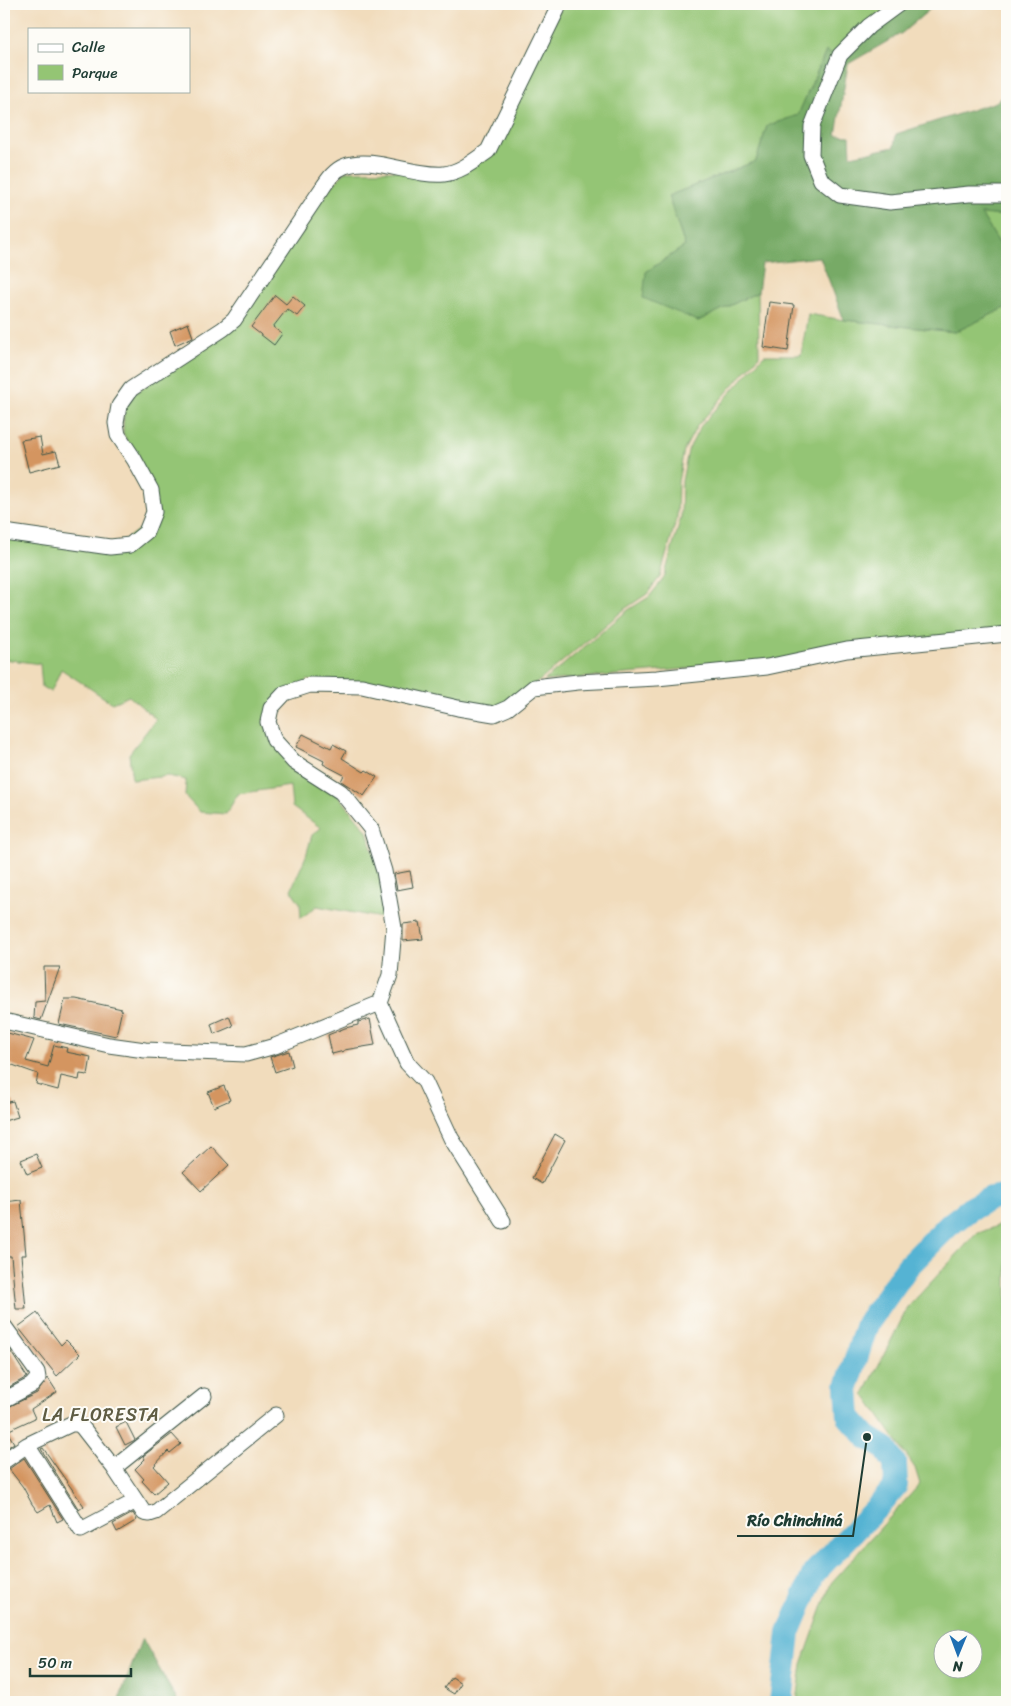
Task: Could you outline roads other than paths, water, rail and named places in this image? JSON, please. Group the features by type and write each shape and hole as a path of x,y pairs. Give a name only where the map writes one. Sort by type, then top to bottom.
{"street":[{"path":"4,532 110,547 130,544 146,532 154,512 151,490 118,435 116,422 119,406 131,389 234,320 331,176 344,166 364,161 406,171 444,174 467,166 488,151 558,10 558,4"},
{"path":"899,4 869,26 840,55 812,126 811,155 821,180 840,196 890,202 969,194 1007,194"},
{"path":"503,1221 451,1138 424,1082 407,1063 380,1002 390,975 394,928 384,871 372,829 341,792 294,762 274,740 268,722 271,708 285,693 310,685 362,686 458,708 494,714 508,708 534,687 578,682 657,678 768,667 847,650 1007,634"},
{"path":"4,1021 109,1045 145,1050 246,1054 283,1042 380,1002"},
{"path":"4,1326 4,1341"},
{"path":"4,1326 36,1372 38,1378 32,1384 4,1400"},
{"path":"114,1468 204,1396"},
{"path":"4,1461 27,1445 71,1424 78,1424 114,1468 144,1513 150,1514 156,1512 276,1415"},
{"path":"27,1445 81,1530 136,1501"}],"waterway":[{"path":"781,1702 789,1633 814,1573 896,1485 895,1464 885,1448 867,1437 849,1417 847,1387 867,1324 908,1266 948,1226 970,1209 991,1198 1007,1195"}],"place":[{"name":"Río Chinchiná","path":"867,1437"}],"district":[{"name":"LA FLORESTA","path":"101,1415"}]}
